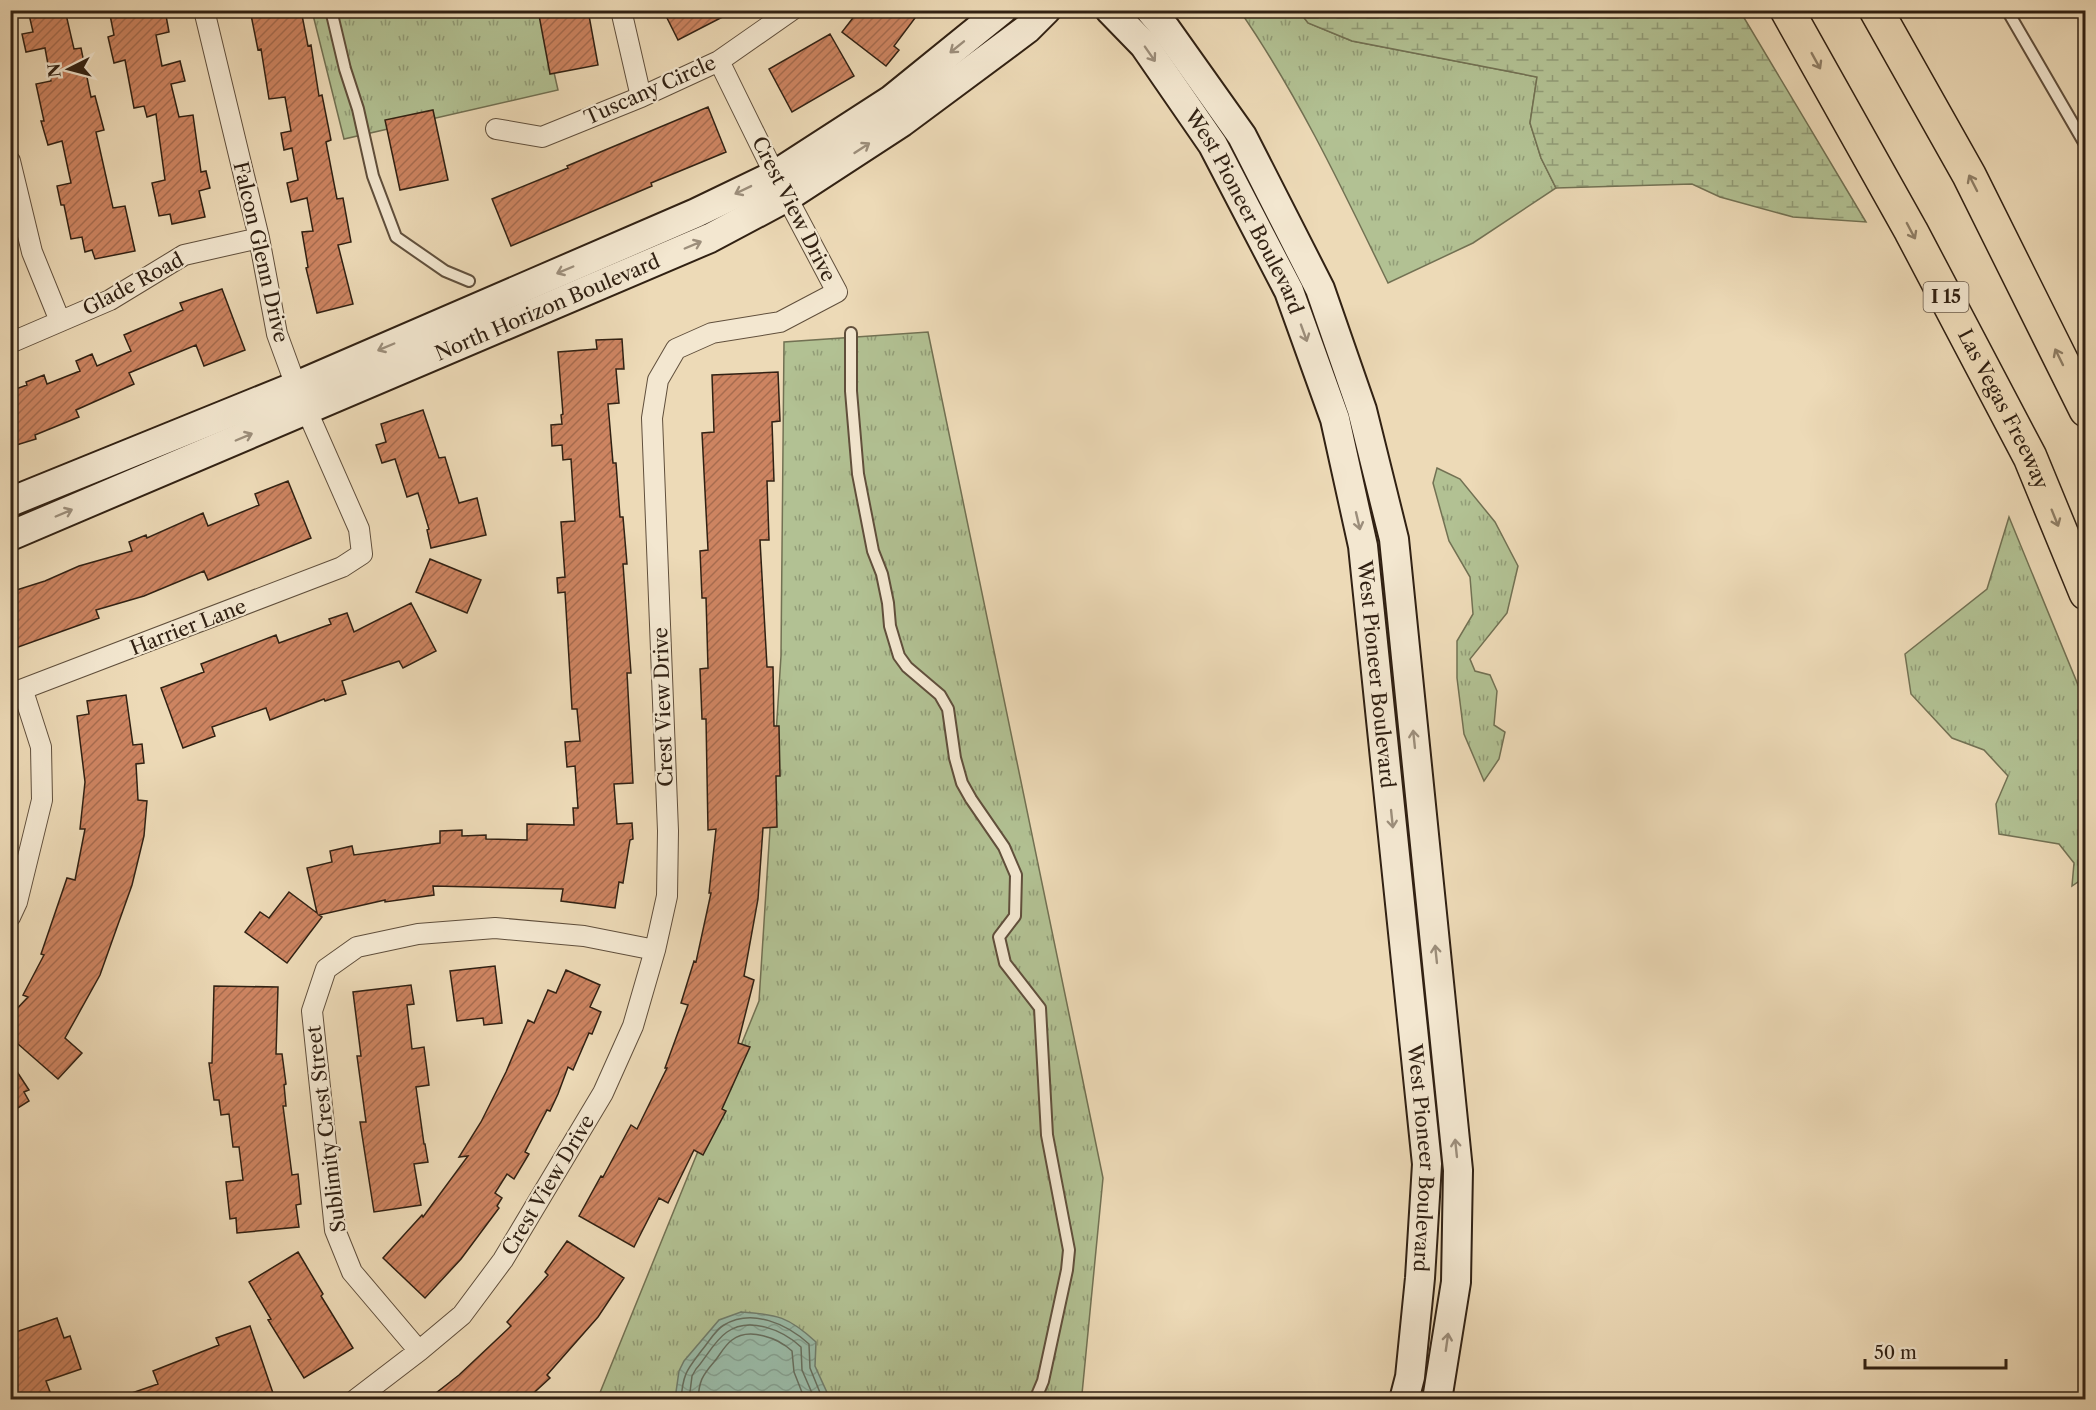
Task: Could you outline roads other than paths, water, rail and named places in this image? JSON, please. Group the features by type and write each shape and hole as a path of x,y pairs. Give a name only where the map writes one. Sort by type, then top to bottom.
{"highway":[{"name":"Las Vegas Freeway","path":"1787,10 1911,231 2030,458 2085,593"},
{"path":"1876,10 1969,175 2085,410"}],"main road":[{"name":"North Horizon Boulevard","path":"10,502 302,398 710,238 781,186 1002,10"},
{"name":"North Horizon Boulevard","path":"781,186 902,122 1027,29 1046,10"},
{"name":"West Pioneer Boulevard","path":"1110,10 1144,45 1213,145 1289,291 1335,419 1363,546 1427,1164 1420,1278 1410,1377 1404,1400"},
{"name":"West Pioneer Boulevard","path":"1150,10 1242,136 1320,289 1362,410 1394,539 1458,1170 1456,1282 1437,1400"},
{"name":"North Horizon Boulevard","path":"10,536 302,398"}],"street":[{"name":"Falcon Glenn Drive","path":"204,10 259,238 277,334 359,529 362,554"},
{"path":"621,10 641,97"},
{"name":"Tuscany Circle","path":"496,129 542,137 641,97 719,61 792,10"},
{"name":"Crest View Drive","path":"355,1400 462,1315 503,1260 603,1093 633,1026 655,950 667,896 668,831 652,418 657,380 676,349 712,333 780,322 837,292 719,61"},
{"path":"10,161 32,252 60,321"},
{"name":"Glade Road","path":"10,343 110,300 184,255 259,238"},
{"name":"Harrier Lane","path":"17,692 342,567 362,554"},
{"path":"10,917 17,902 42,800 41,747 17,692"},
{"name":"Sublimity Crest Street","path":"419,1351 352,1272 335,1230 312,1011 326,969 357,947 418,934 495,928 584,936 655,950"}],"lane":[{"path":"331,10 345,69 358,109 373,176 396,237 445,271 469,281"},
{"path":"2007,10 2085,146"},
{"path":"850,333 851,391 858,474 873,551 882,574 894,641 899,656 908,668 940,695 948,709 955,758 962,783 1004,847 1016,875 1015,916 999,937 1005,963 1040,1008 1047,1135 1069,1250 1067,1270 1043,1381 1035,1400"}],"water":[{"path":"741,1312 782,1318 798,1327 816,1342 815,1366 830,1399 675,1399 679,1371 684,1361 719,1320"}]}
